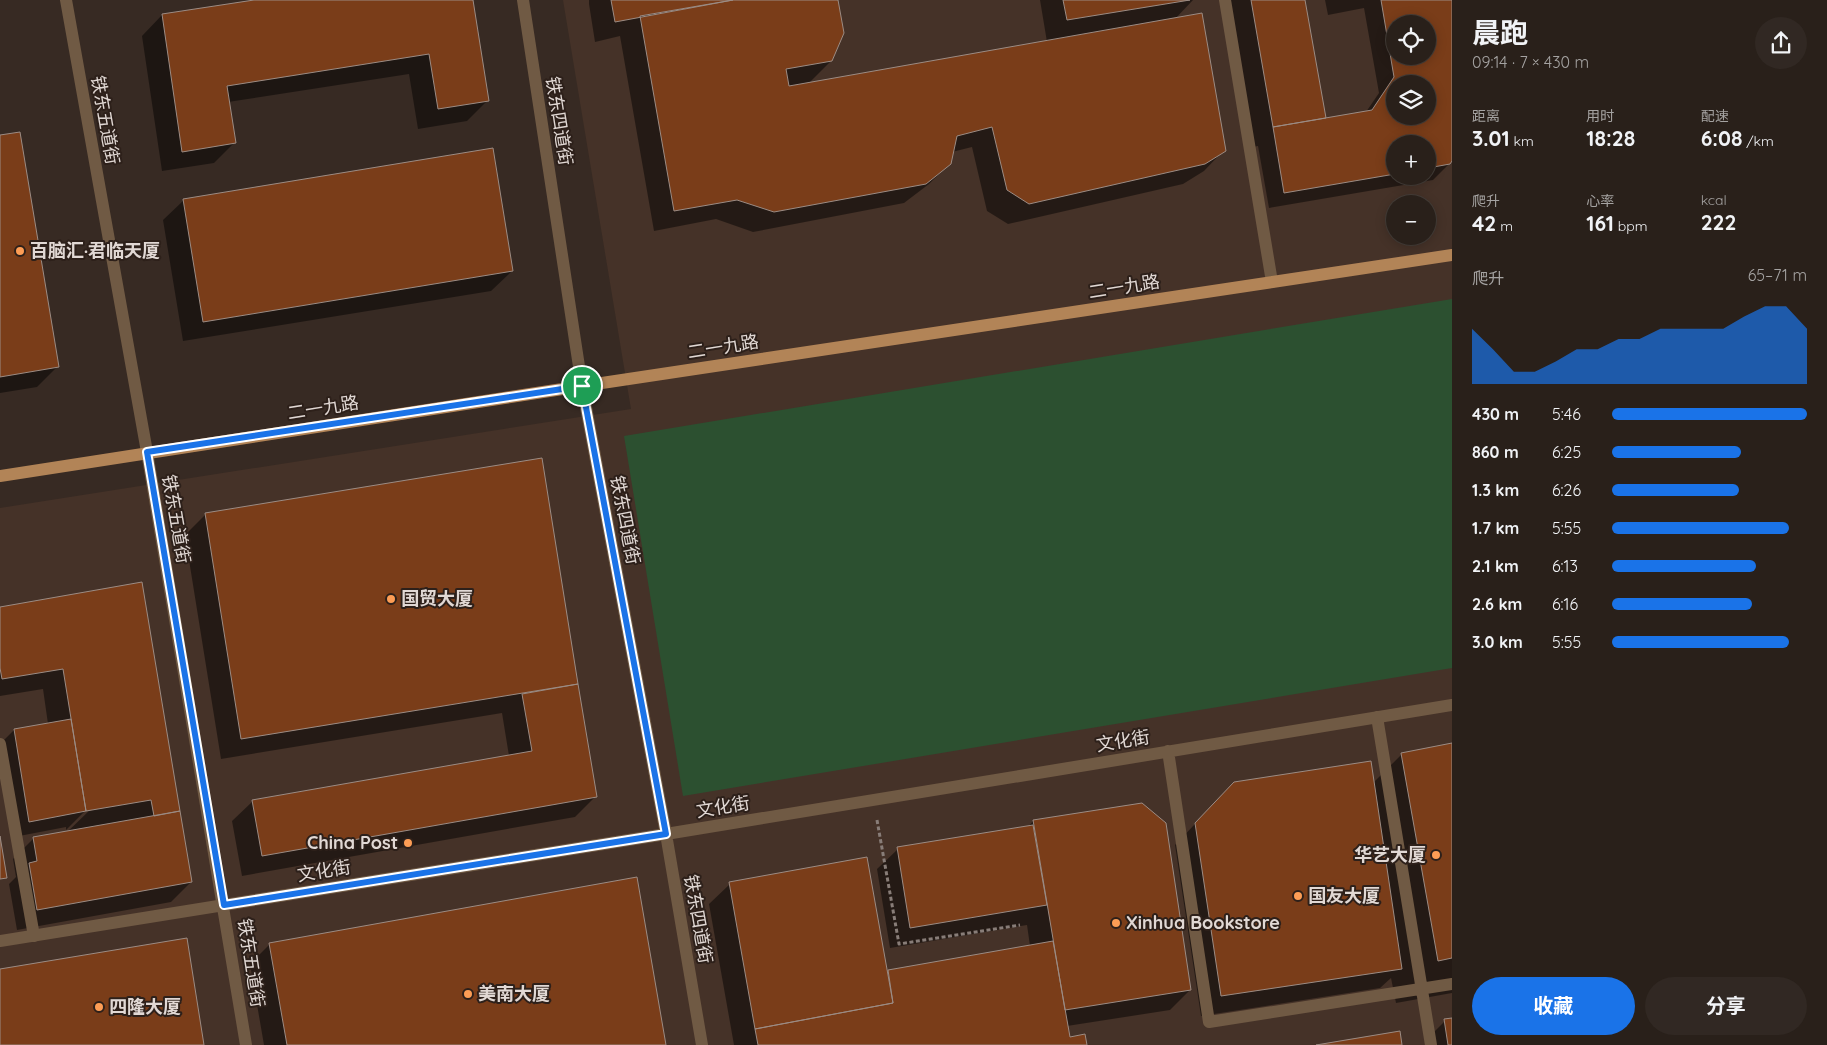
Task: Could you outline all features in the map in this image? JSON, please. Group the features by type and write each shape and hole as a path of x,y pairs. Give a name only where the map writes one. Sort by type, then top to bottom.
{"main road":[{"name":"二一九路","path":"0,476 147,452 1452,255"}],"street":[{"name":"铁东五道街","path":"66,0 147,452 246,1045"},
{"name":"铁东四道街","path":"523,0 582,386 666,834 702,1045"},
{"path":"1225,0 1272,282"},
{"name":"文化街","path":"0,941 1452,705"},
{"path":"1378,717 1431,1045"},
{"path":"0,744 34,936"},
{"path":"1168,752 1208,1022 1452,984"}],"path":[{"path":"874,800 899,944 1020,925"}],"shaded area":[{"path":"563,0 1452,0 1452,1045 0,1045 0,508 631,409"}],"green space":[{"path":"1452,299 1452,668 683,796 624,436"}],"building":[{"path":"254,0 473,0 489,101 438,109 429,54 227,86 236,143 182,152 162,14"},
{"path":"611,0 733,0 615,22"},
{"path":"733,0 838,0 844,33 832,61 786,69 789,86 1202,13 1226,151 1205,164 1029,204 1007,190 992,127 957,136 951,164 926,184 774,212 737,200 674,211 640,16"},
{"path":"1063,0 1190,0 1067,20"},
{"path":"1251,0 1305,0 1326,118 1273,127"},
{"path":"1381,0 1452,0 1452,161 1450,164 1436,167 1436,135 1386,135 1386,176 1284,193 1273,127 1372,110 1386,89 1386,125 1436,125 1436,75 1394,75 1392,65 1436,65 1436,15 1386,15 1386,30"},
{"name":"百脑汇·君临天厦","path":"20,132 59,367 0,377 0,135"},
{"path":"493,148 513,271 203,322 183,199"},
{"name":"国贸大厦","path":"542,458 578,684 241,739 205,513"},
{"path":"142,582 180,811 154,816 151,800 86,811 63,669 2,679 0,668 0,607"},
{"path":"578,684 597,797 262,856 252,800 532,751 522,694"},
{"path":"71,719 86,811 29,822 14,729"},
{"name":"华艺大厦","path":"1452,743 1452,958 1438,961 1401,753"},
{"name":"国友大厦","path":"1371,761 1402,969 1221,996 1195,823 1234,782"},
{"name":"Xinhua Bookstore","path":"1142,803 1166,823 1191,990 1065,1010 1033,820"},
{"path":"180,811 192,882 37,910 29,863 37,861 33,837"},
{"path":"1033,825 1047,905 910,928 897,847"},
{"path":"0,836 7,878 0,879"},
{"path":"867,857 893,1003 755,1029 729,882"},
{"name":"美南大厦","path":"637,877 666,1045 287,1045 269,943"},
{"name":"四隆大厦","path":"187,938 204,1045 0,1045 0,969"},
{"path":"1053,941 1070,1037 1085,1034 1087,1045 758,1045 755,1029 893,1003 888,970"},
{"path":"1452,1018 1452,1045 1448,1045 1444,1019"},
{"path":"1400,1031 1402,1045 1316,1045"}],"place":[{"name":"百脑汇·君临天厦","path":"20,251"},
{"name":"国贸大厦","path":"391,599"},
{"name":"China Post","path":"408,843"},
{"name":"华艺大厦","path":"1436,855"},
{"name":"国友大厦","path":"1298,896"},
{"name":"Xinhua Bookstore","path":"1116,923"},
{"name":"美南大厦","path":"468,994"},
{"name":"四隆大厦","path":"99,1007"}],"route":[{"path":"582,386 666,834 224,905 147,452 582,386"}]}
